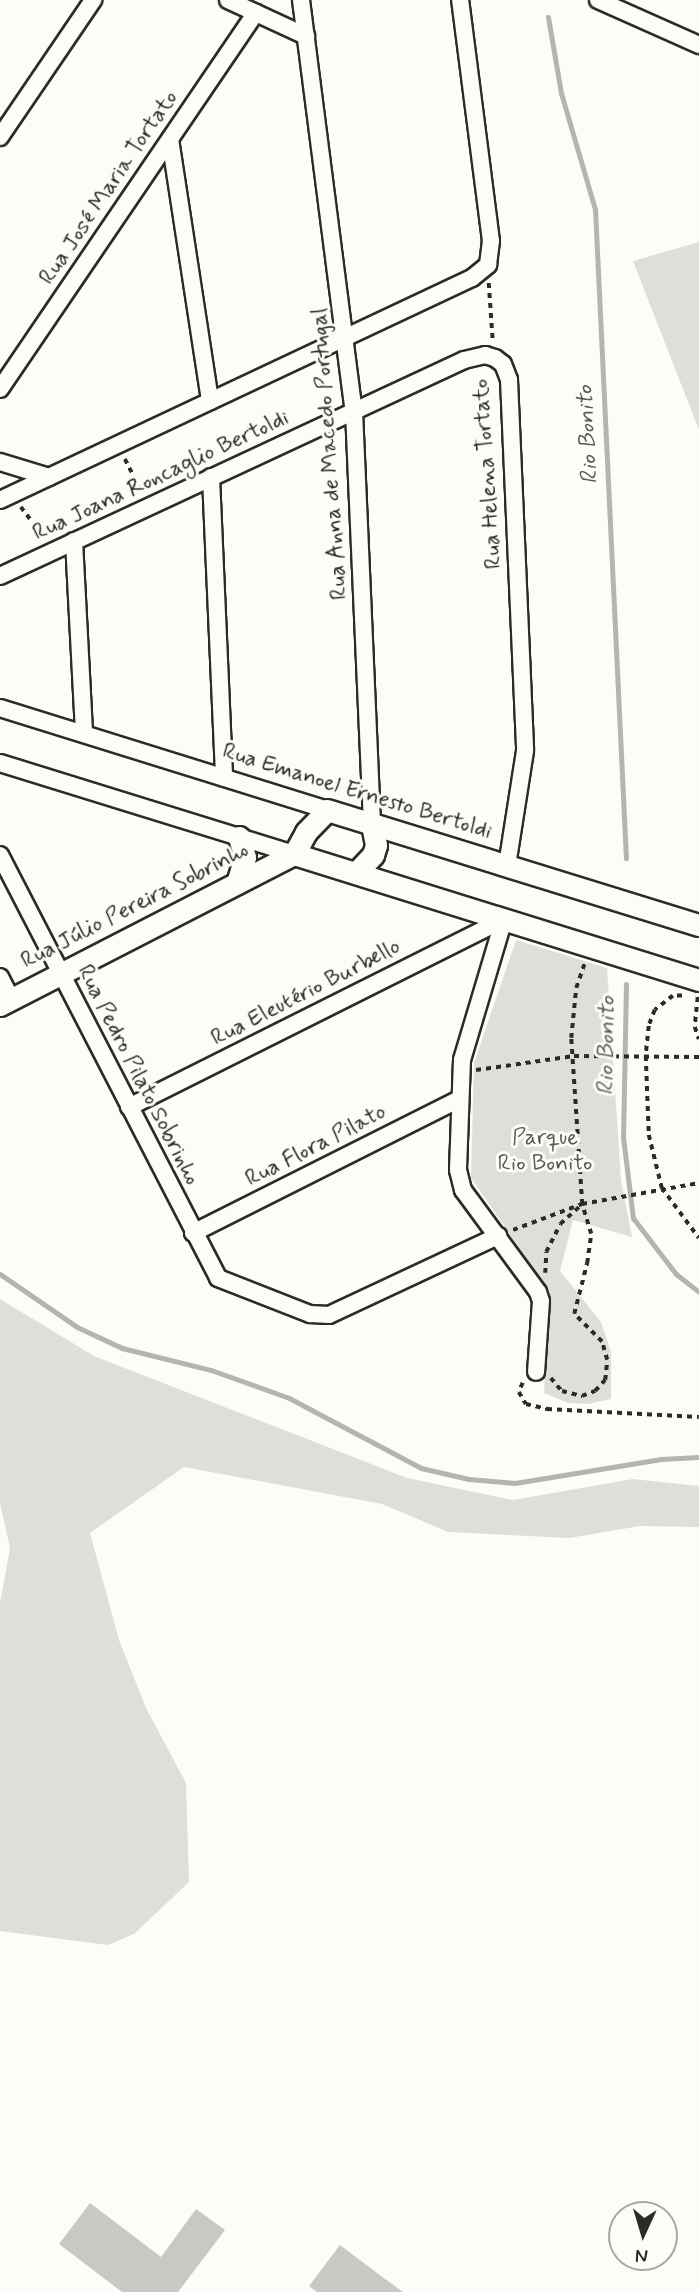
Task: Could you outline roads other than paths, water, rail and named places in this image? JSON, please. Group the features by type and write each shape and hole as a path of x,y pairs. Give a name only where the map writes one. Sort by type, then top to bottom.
{"main road":[{"name":"Rua Emanoel Ernesto Bertoldi","path":"327,810 699,925"},
{"path":"327,810 306,832 295,854 699,979"},
{"path":"356,873 373,855 376,845 373,824"},
{"path":"237,883 245,857 239,837"},
{"name":"Rua Júlio Pereira Sobrinho","path":"6,1002 295,854"}],"street":[{"path":"0,138 93,0"},
{"path":"228,0 306,36"},
{"name":"Rua Anna de Macedo Portugal","path":"301,0 347,337 354,411 373,824"},
{"name":"Rua Joana Roncaglio Bertoldi","path":"6,497 472,278 488,265 491,241 460,0"},
{"path":"598,0 699,45"},
{"name":"Rua José Maria Tortato","path":"0,389 256,13"},
{"path":"170,139 210,401"},
{"name":"Rua Joana Roncaglio Bertoldi","path":"0,576 464,360 485,355 495,358"},
{"name":"Rua Helena Tortato","path":"495,358 503,363 509,380 525,751 508,866"},
{"path":"0,462 49,477"},
{"path":"211,477 224,778"},
{"path":"74,541 84,734"},
{"name":"Rua Emanoel Ernesto Bertoldi","path":"0,708 327,810"},
{"path":"0,763 295,854"},
{"name":"Rua Pedro Pilato Sobrinho","path":"0,855 218,1278 310,1314 329,1315 498,1236"},
{"path":"504,919 464,1047 459,1099 459,1181 534,1286 541,1301 543,1370"},
{"name":"Rua Eleutério Burbello","path":"129,1107 504,919"},
{"path":"0,977 6,1002"},
{"name":"Rua Flora Pilato","path":"193,1233 459,1099"}],"waterway":[{"name":"Rio Bonito","path":"548,17 561,93 595,209 626,858"},
{"name":"Rio Bonito","path":"626,984 623,1137 633,1218 676,1274 699,1292"},
{"path":"0,1274 77,1327 122,1348 211,1370 289,1398 421,1468 469,1479 515,1483 661,1459 699,1457"}],"park label":[{"name":"Parque Rio Bonito","path":"545,1151"}]}
